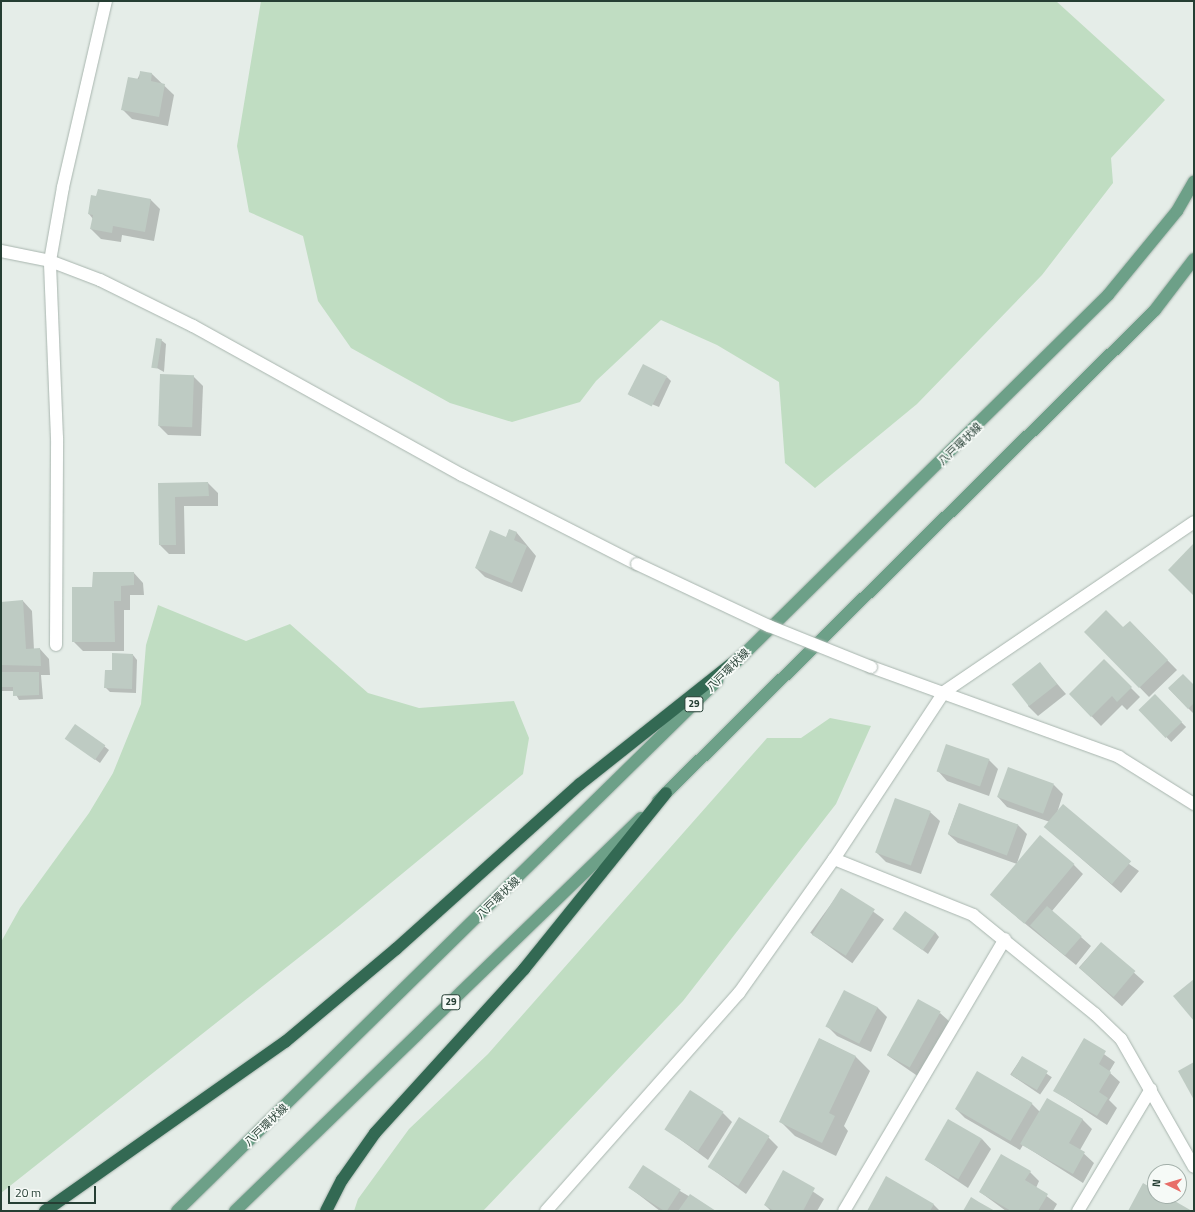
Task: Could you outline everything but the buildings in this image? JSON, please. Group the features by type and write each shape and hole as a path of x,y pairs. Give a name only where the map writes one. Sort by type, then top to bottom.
{"highway":[{"path":"45,1211 284,1042 396,949 580,784 743,655"},
{"path":"326,1211 342,1180 375,1133 524,969 666,793"}],"main road":[{"name":"八戸環状線","path":"177,1211 1108,295 1177,211 1194,182"},
{"name":"29","path":"235,1211 666,793 1155,310 1194,258"}],"street":[{"path":"56,645 57,438 50,261 63,188 106,1"},
{"path":"1,251 50,261 100,280 193,326 462,475 637,564 768,626 871,667 944,692 1119,757 1194,804"},
{"path":"546,1211 739,994 834,859 944,692 1194,522"},
{"path":"834,859 973,915 1005,939 1121,1039 1151,1089 1194,1167"},
{"path":"844,1211 1005,939"},
{"path":"1078,1211 1151,1089"}],"green space":[{"path":"261,1 1056,1 1165,100 1111,158 1113,183 1042,275 917,404 815,488 785,463 779,382 717,345 661,320 596,381 580,402 512,422 450,403 351,348 318,301 303,236 249,212 237,146"},
{"path":"158,605 246,641 290,624 368,693 419,708 514,701 529,738 523,774 340,925 1,1193 1,942 20,908 89,813 113,773 141,704 146,645"},
{"path":"830,718 871,726 836,804 683,1001 483,1211 354,1211 358,1199 409,1129 488,1054 767,738 801,738"}]}
